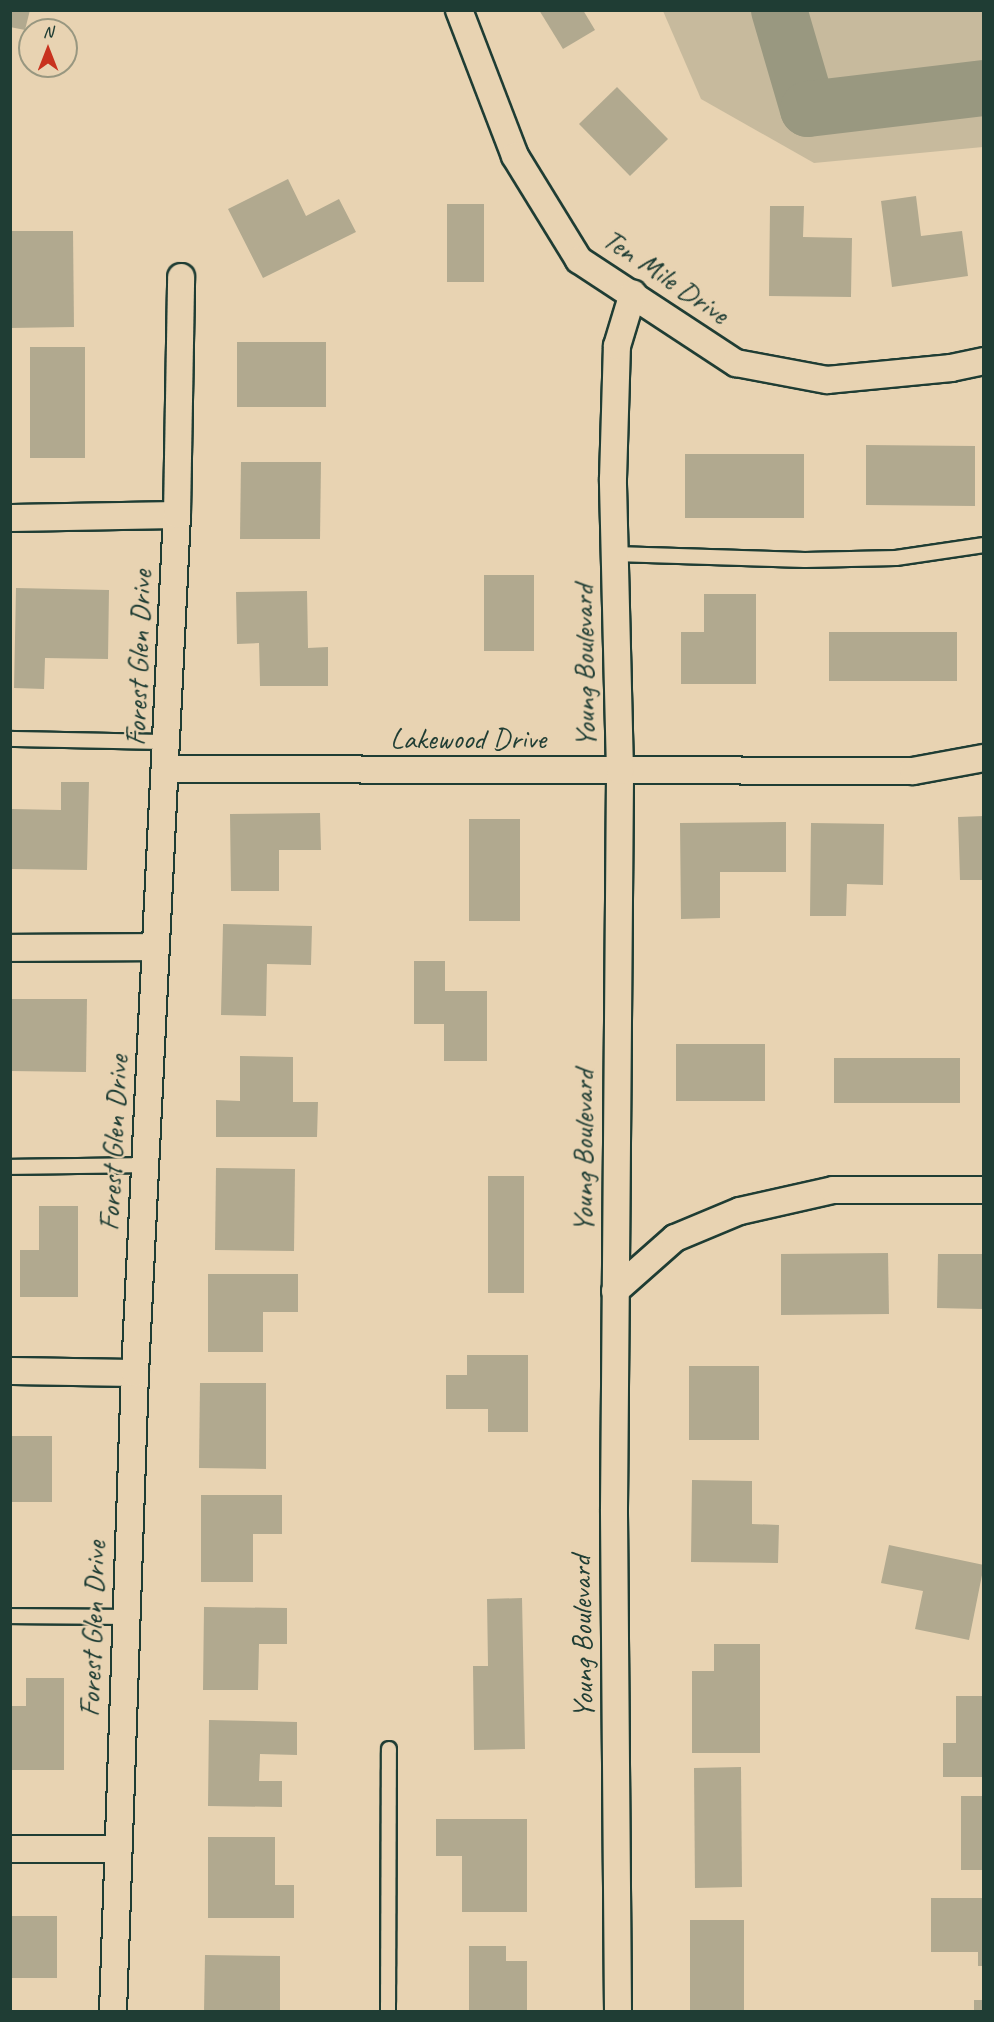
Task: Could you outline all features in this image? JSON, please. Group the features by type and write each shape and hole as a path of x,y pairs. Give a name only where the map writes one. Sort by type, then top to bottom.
{"street":[{"name":"Ten Mile Drive","path":"459,10 515,156 579,260 633,293 736,363 827,380 951,368 984,361"},
{"name":"Forest Glen Drive","path":"112,2012 135,1374 168,742 177,515 181,277"},
{"name":"Young Boulevard","path":"618,2012 614,1521 620,771 614,478 617,346 633,293"},
{"path":"10,518 177,515"},
{"name":"Lakewood Drive","path":"166,769 913,771 984,758"},
{"path":"10,948 156,947"},
{"path":"615,1291 675,1238 740,1211 833,1190 984,1190"},
{"path":"10,1371 135,1374"},
{"path":"10,1849 117,1849"}],"lane":[{"path":"615,554 805,560 896,558 984,545"},
{"path":"10,739 168,742"},
{"path":"10,1167 145,1166"},
{"path":"10,1616 125,1617"},
{"path":"388,2012 389,1749"}],"shaded area":[{"path":"663,11 983,11 983,147 814,163 701,99"}],"building":[{"path":"10,10 30,10 28,18 18,18 18,29 10,27"},
{"path":"539,10 583,10 595,30 563,49"},
{"path":"617,87 668,139 630,176 579,124"},
{"path":"288,179 306,216 339,199 356,232 263,278 228,209"},
{"path":"916,196 921,236 962,231 968,276 892,287 881,201"},
{"path":"447,204 484,204 484,282 447,282"},
{"path":"770,206 804,206 803,237 852,238 851,297 769,296"},
{"path":"10,231 73,231 74,327 10,328"},
{"path":"237,342 326,342 326,407 237,407"},
{"path":"30,347 85,347 85,458 30,458"},
{"path":"866,445 975,446 975,506 866,505"},
{"path":"685,454 804,454 804,518 685,518"},
{"path":"241,462 321,462 320,539 240,539"},
{"path":"484,575 534,575 534,651 484,651"},
{"path":"16,588 109,590 108,659 45,658 44,689 14,688"},
{"path":"307,591 308,648 328,647 328,686 260,686 259,643 237,644 236,592"},
{"path":"704,594 756,594 756,684 681,684 681,632 704,632"},
{"path":"829,632 957,632 957,681 829,681"},
{"path":"61,782 89,782 87,870 12,869 12,809 61,810"},
{"path":"320,813 321,850 279,850 279,891 231,891 230,814"},
{"path":"984,816 984,880 960,880 958,817"},
{"path":"469,819 520,819 520,921 469,921"},
{"path":"786,822 786,872 720,872 720,918 681,919 680,823"},
{"path":"811,823 884,824 883,885 847,884 846,916 810,916"},
{"path":"223,924 312,926 311,965 267,964 266,1016 221,1015"},
{"path":"414,961 445,961 445,991 487,991 487,1061 444,1061 444,1024 414,1024"},
{"path":"10,999 87,999 86,1072 10,1071"},
{"path":"676,1044 765,1044 765,1101 676,1101"},
{"path":"240,1056 293,1057 293,1102 318,1102 317,1137 216,1137 216,1100 240,1101"},
{"path":"834,1058 960,1058 960,1103 834,1103"},
{"path":"216,1168 295,1169 294,1251 215,1250"},
{"path":"488,1176 524,1176 524,1293 488,1293"},
{"path":"39,1206 78,1206 78,1297 20,1297 20,1250 39,1250"},
{"path":"888,1253 889,1314 781,1315 781,1254"},
{"path":"938,1254 984,1254 984,1309 937,1308"},
{"path":"208,1274 298,1274 298,1312 263,1312 263,1352 208,1352"},
{"path":"467,1355 528,1355 528,1432 488,1432 488,1409 446,1409 446,1375 467,1375"},
{"path":"689,1366 759,1366 759,1440 689,1440"},
{"path":"200,1383 266,1383 266,1469 199,1468"},
{"path":"10,1436 52,1436 52,1502 10,1502"},
{"path":"692,1480 752,1481 752,1524 779,1525 778,1563 691,1562"},
{"path":"201,1495 282,1495 282,1534 253,1534 253,1582 201,1582"},
{"path":"889,1545 984,1565 969,1640 915,1629 923,1591 881,1583"},
{"path":"522,1598 525,1749 474,1750 473,1666 488,1666 487,1599"},
{"path":"204,1607 287,1608 287,1644 259,1644 258,1690 203,1690"},
{"path":"714,1644 760,1644 760,1753 692,1753 692,1671 714,1671"},
{"path":"26,1678 64,1678 64,1770 10,1770 10,1706 26,1706"},
{"path":"956,1696 984,1696 984,1777 943,1777 943,1743 956,1743"},
{"path":"209,1720 297,1722 297,1755 260,1754 259,1781 282,1781 282,1807 208,1806"},
{"path":"741,1767 742,1887 695,1888 694,1768"},
{"path":"961,1796 984,1796 984,1870 961,1870"},
{"path":"436,1819 527,1819 527,1912 462,1912 462,1856 436,1856"},
{"path":"208,1837 275,1837 275,1885 294,1885 294,1918 208,1918"},
{"path":"931,1898 984,1898 984,1966 978,1966 978,1952 931,1952"},
{"path":"10,1916 57,1916 57,1978 10,1978"},
{"path":"690,1920 744,1920 744,2012 690,2012"},
{"path":"469,1946 506,1946 506,1961 527,1961 527,2012 469,2012"},
{"path":"205,1955 280,1956 280,2012 204,2012"},
{"path":"974,2000 984,2000 984,2012 974,2012"}],"waterway":[{"path":"779,10 808,109 984,88"}]}
